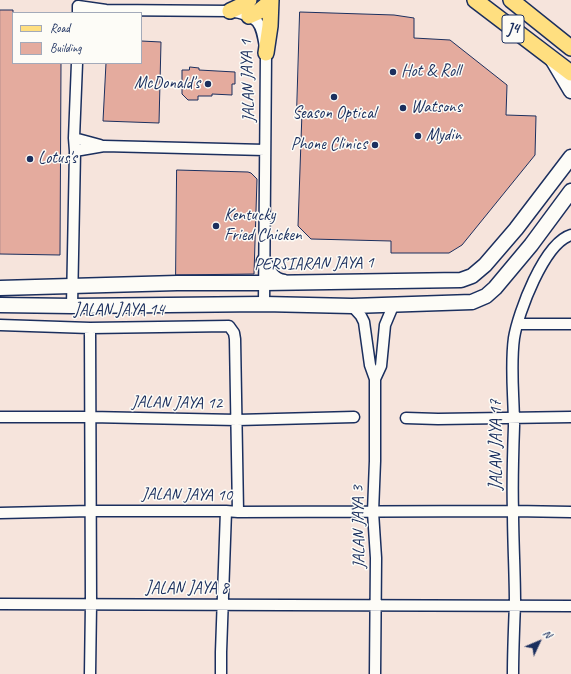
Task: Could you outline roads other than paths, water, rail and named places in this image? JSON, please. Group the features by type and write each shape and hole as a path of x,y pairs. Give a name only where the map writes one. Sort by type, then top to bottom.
{"main road":[{"path":"230,11 245,4 249,0"},
{"name":"J4","path":"475,0 571,73"},
{"name":"J4","path":"511,0 571,48"},
{"path":"249,16 258,12 271,1"},
{"path":"266,53 270,26 271,1"},
{"path":"552,59 571,91"},
{"name":"PERSIARAN JAYA 1","path":"0,288 177,282 288,283 461,280 472,276 485,265 516,229 571,156"},
{"path":"0,304 72,306 264,304 393,306 472,302 486,296 490,292 531,245 571,191"},
{"path":"516,229 523,229 531,235 531,245"},
{"path":"264,261 270,274 274,278 288,283"}],"street":[{"name":"JALAN JAYA 1","path":"78,12 78,6 106,10 230,11 254,18 261,26 266,53 264,304"},
{"path":"72,306 74,138 77,64"},
{"path":"74,138 104,146"},
{"path":"75,151 104,146 265,150"},
{"name":"JALAN JAYA 17","path":"513,674 515,605 513,511 514,418 512,373 514,338 534,279 551,251 560,242 571,235"},
{"path":"352,306 364,322 370,366 375,379"},
{"path":"375,379 381,366 384,324 393,306"},
{"path":"518,324 571,324"},
{"name":"JALAN JAYA 14","path":"0,325 90,328 229,326 234,333 235,339 237,420"},
{"path":"90,328 90,674"},
{"name":"JALAN JAYA 3","path":"375,379 375,461 373,512 376,558 376,674"},
{"name":"JALAN JAYA 12","path":"0,417 237,420 354,417"},
{"path":"406,418 571,417"},
{"path":"237,420 238,512"},
{"name":"JALAN JAYA 10","path":"0,513 91,511 571,512"},
{"path":"221,674 226,511"},
{"name":"JALAN JAYA 8","path":"0,604 222,606 571,606"}],"place":[{"name":"Hot & Roll","path":"393,72"},
{"name":"McDonald's","path":"208,84"},
{"name":"Season Optical","path":"334,97"},
{"name":"Watsons","path":"403,108"},
{"name":"Mydin","path":"418,136"},
{"name":"Phone Clinics","path":"375,145"},
{"name":"Lotus's","path":"30,159"},
{"name":"Kentucky Fried Chicken","path":"216,226"}]}
